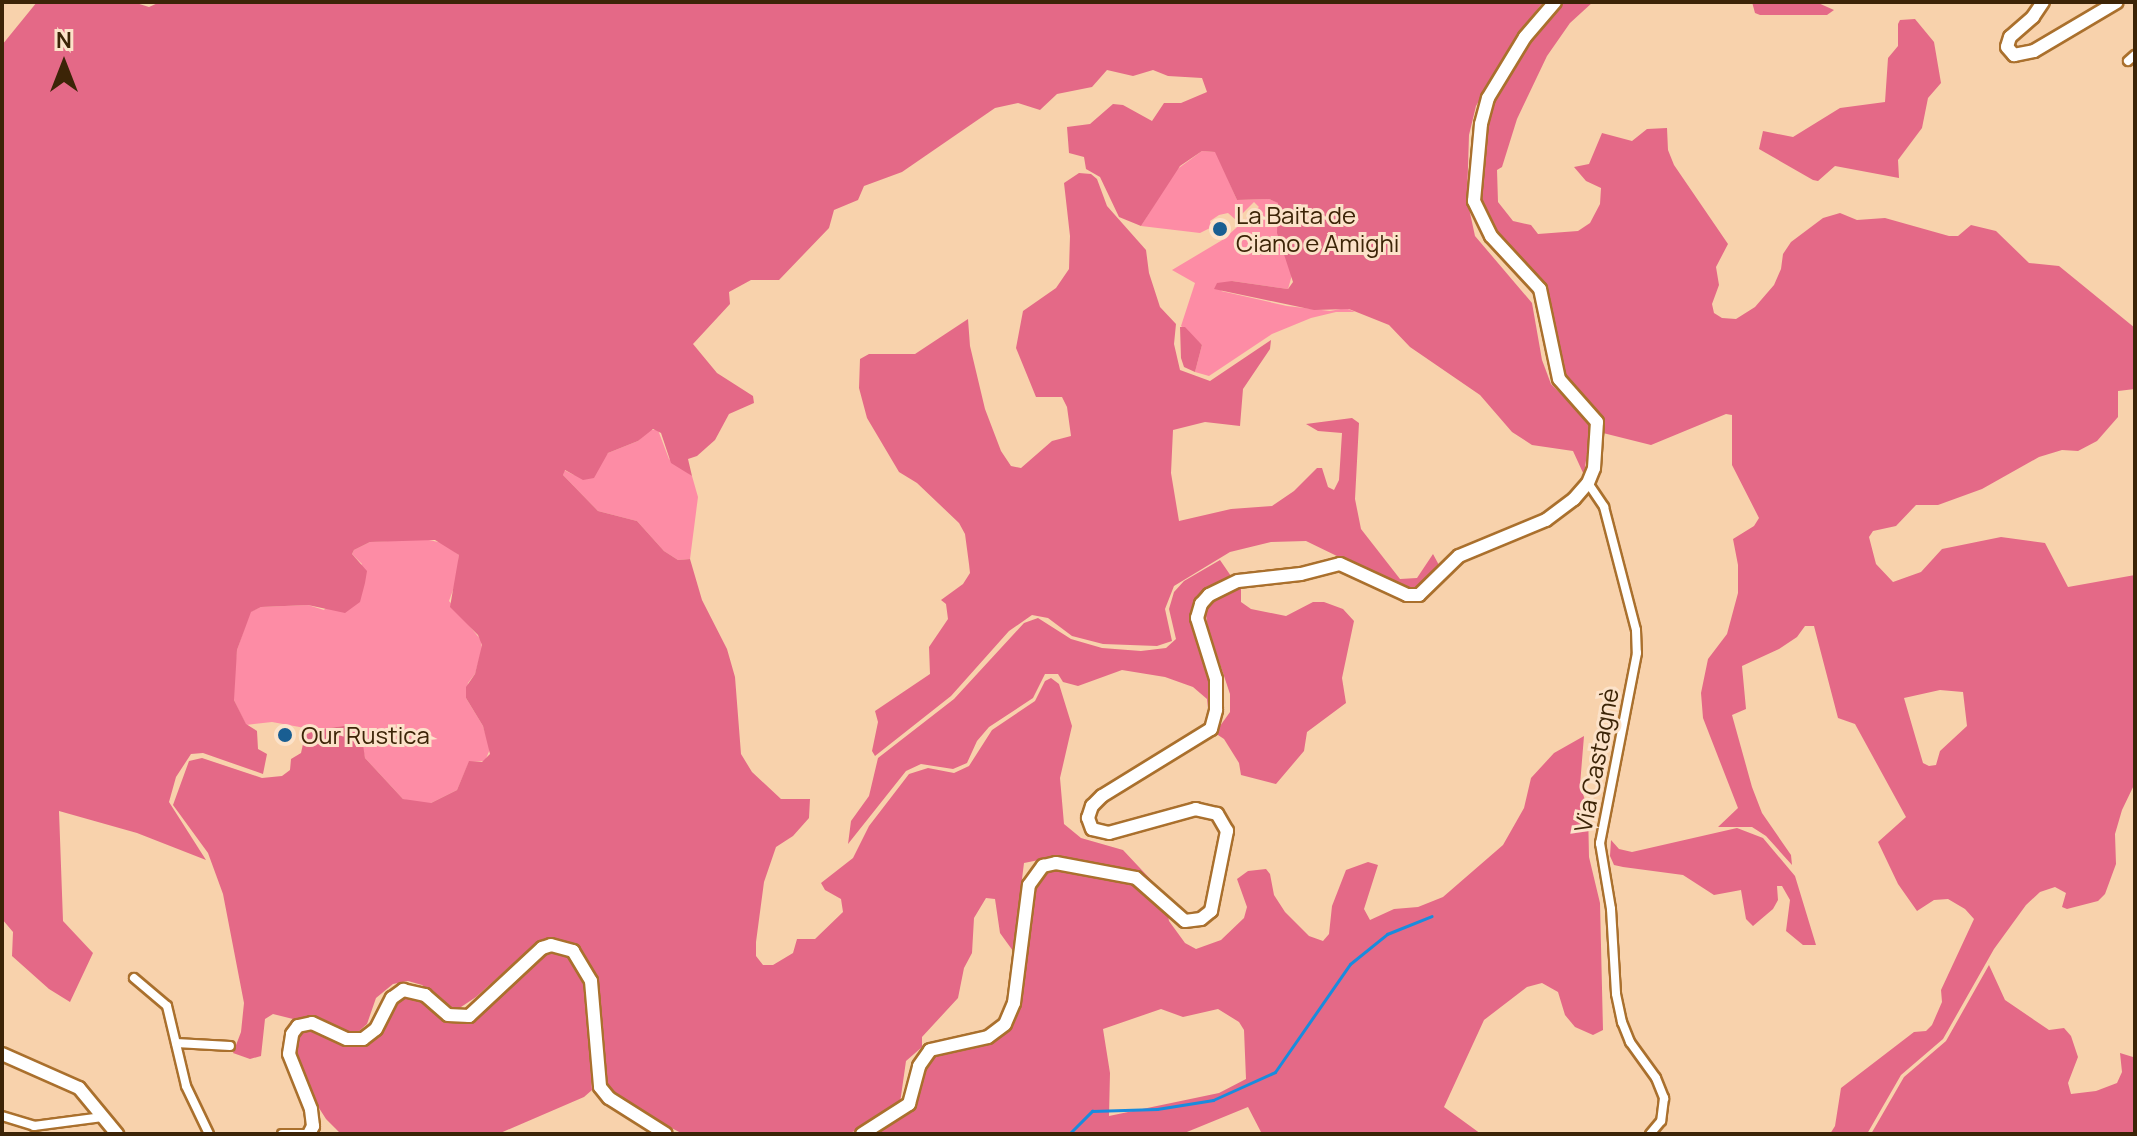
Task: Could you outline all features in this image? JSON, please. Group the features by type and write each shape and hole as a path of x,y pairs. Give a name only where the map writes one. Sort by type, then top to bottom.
{"street":[{"path":"862,1134 909,1104 919,1066 930,1050 988,1037 1005,1024 1014,1003 1029,885 1043,866 1056,863 1120,872 1136,878 1185,921 1201,919 1211,911 1227,831 1217,814 1196,809 1109,833 1092,829 1088,818 1092,806 1102,796 1211,729 1216,715 1216,679 1197,618 1201,604 1209,595 1238,581 1301,574 1340,564 1407,595 1419,595 1459,556 1540,523 1574,499 1588,483 1594,468 1597,422 1559,379 1540,289 1491,236 1474,201 1481,124 1488,98 1525,37 1555,2"},
{"path":"2043,2 2007,42 2009,52 2014,55 2034,51 2117,2"},
{"name":"Via Castagnè","path":"1588,483 1604,507 1636,630 1637,653 1600,843 1611,909 1616,994 1622,1022 1630,1042 1656,1078 1664,1098 1661,1121 1650,1134"},
{"path":"282,1134 307,1134 313,1126 311,1109 289,1054 292,1034 298,1026 312,1023 347,1039 363,1039 376,1029 392,998 403,990 425,995 448,1015 469,1016 542,948 569,948 579,957 591,981 597,1079 603,1093 666,1134"},
{"path":"134,978 167,1006 186,1086 209,1134"},
{"path":"176,1043 230,1046"},
{"path":"2,1054 70,1082 117,1134"},
{"path":"2,1116 34,1126 102,1117"}],"shaded area":[{"path":"37,2 133,2 149,7 160,2 1543,2 1511,44 1476,106 1469,135 1467,199 1475,236 1532,303 1542,360 1551,384 1591,424 1584,475 1573,451 1532,445 1512,432 1480,395 1410,347 1389,325 1349,309 1314,310 1214,289 1217,283 1232,281 1288,289 1293,282 1277,233 1278,203 1269,199 1237,200 1215,152 1202,151 1180,166 1141,226 1119,217 1100,177 1086,169 1084,157 1069,153 1067,127 1090,124 1113,104 1123,105 1152,121 1164,103 1181,103 1207,92 1202,78 1168,76 1153,70 1133,76 1107,70 1092,87 1057,94 1040,110 1018,103 995,108 902,172 864,186 858,200 834,210 829,228 779,280 751,280 729,292 730,304 693,344 717,373 753,396 754,403 729,414 715,440 697,456 688,459 692,476 671,463 661,433 653,429 638,441 608,453 594,478 583,480 565,470 563,475 598,511 637,521 664,551 678,560 690,559 702,600 727,649 735,677 741,754 752,772 781,799 810,799 809,818 793,836 776,847 764,882 756,942 756,956 763,965 773,965 793,953 797,939 815,939 843,912 841,899 825,890 821,883 853,858 869,826 909,774 928,768 954,773 969,766 992,730 1035,701 1045,681 1051,678 1059,684 1072,726 1060,778 1064,824 1081,838 1123,850 1154,883 1137,873 1112,866 1044,859 1024,863 1013,951 1000,933 995,899 986,898 974,918 972,953 964,968 958,998 922,1037 922,1047 906,1061 900,1103 874,1125 849,1133 683,1134 603,1092 594,992 574,947 563,942 544,941 533,946 458,1009 451,1008 422,985 408,981 393,984 376,998 367,1024 359,1031 346,1032 314,1016 293,1019 273,1014 265,1019 261,1056 250,1059 233,1053 241,1032 244,1003 223,894 208,853 173,805 189,761 202,758 262,778 282,776 290,770 291,759 301,753 305,735 316,730 350,725 361,731 365,758 403,799 431,803 457,790 469,761 482,762 490,754 483,726 466,698 466,687 475,674 482,645 478,635 450,607 459,555 435,540 370,542 354,550 352,554 367,571 360,602 345,613 308,605 261,607 251,612 237,650 234,700 246,724 257,731 258,749 267,754 263,774 203,753 191,754 176,777 169,802 206,860 137,833 59,811 63,921 93,953 70,1002 49,989 12,956 13,932 2,919 2,45"},
{"path":"1552,2 1593,2 1570,23 1547,56 1517,119 1502,167 1497,170 1498,202 1513,221 1531,225 1538,234 1578,231 1590,223 1600,204 1601,188 1586,181 1574,167 1589,164 1602,133 1632,141 1647,129 1667,128 1668,150 1674,165 1728,244 1716,267 1719,285 1712,304 1714,313 1722,318 1736,319 1755,307 1774,285 1783,254 1791,242 1823,218 1840,213 1857,220 1885,218 1949,236 1958,236 1971,225 1996,231 2029,263 2059,266 2135,328 2135,389 2118,391 2118,417 2097,441 2078,451 2062,450 2039,457 1982,489 1938,505 1916,505 1896,526 1873,531 1869,537 1876,564 1893,582 1921,572 1942,549 2001,537 2045,543 2068,587 2135,575 2135,783 2115,834 2116,864 2105,894 2098,901 2067,909 2062,907 2066,893 2055,887 2040,892 2026,905 1994,949 1943,1039 1901,1075 1867,1134 1830,1134 1835,1126 1841,1088 1914,1032 1926,1031 1932,1025 1942,1002 1941,990 1974,919 1965,909 1948,899 1934,900 1917,911 1898,884 1878,842 1906,817 1855,724 1838,718 1814,626 1805,626 1797,637 1779,649 1742,666 1746,709 1732,715 1762,813 1791,855 1792,865 1766,836 1752,827 1718,827 1738,808 1703,718 1701,693 1708,659 1727,634 1738,593 1738,565 1733,539 1754,526 1759,518 1732,465 1732,415 1726,414 1651,445 1599,432 1562,386 1536,295 1481,232 1477,217 1483,109","holes":["1940,690 1963,692 1967,726 1940,751 1936,765 1923,763 1904,698"]},
{"path":"1752,2 1816,2 1834,10 1827,15 1760,15 1755,13"},
{"path":"1915,19 1934,42 1941,83 1928,98 1922,128 1898,160 1899,178 1835,166 1818,181 1813,180 1759,149 1763,131 1793,137 1840,108 1885,102 1888,58 1898,46 1898,24 1900,20"},
{"path":"1202,151 1216,152 1237,200 1269,199 1279,203 1277,214 1292,275 1288,289 1232,281 1221,291 1287,306 1330,311 1346,308 1355,312 1336,312 1311,318 1272,334 1209,376 1195,372 1202,345 1181,326 1195,283 1172,270 1224,239 1259,207 1254,202 1236,220 1228,213 1219,215 1210,221 1212,227 1200,233 1141,226 1176,170"},
{"path":"1079,173 1091,174 1097,179 1107,206 1146,250 1149,273 1160,307 1176,324 1174,344 1180,370 1210,381 1271,340 1270,349 1243,389 1240,426 1205,422 1173,430 1171,473 1179,521 1231,509 1272,506 1294,491 1317,468 1322,468 1328,487 1334,490 1339,480 1342,433 1318,431 1306,424 1352,418 1359,423 1355,499 1361,529 1400,579 1417,578 1433,554 1440,567 1417,589 1409,591 1306,541 1271,542 1230,552 1174,586 1165,609 1172,641 1157,646 1103,644 1072,636 1048,618 1032,615 1009,631 951,696 875,756 872,751 878,722 875,711 930,674 929,647 948,619 946,604 941,600 963,584 970,573 965,534 959,523 917,483 899,472 867,418 859,388 860,359 869,354 915,354 968,319 970,346 985,409 1001,451 1011,466 1021,468 1052,441 1071,436 1067,407 1062,397 1036,397 1016,348 1023,311 1056,288 1069,269 1070,236 1064,183"},
{"path":"1180,327 1185,327 1202,345 1195,372 1184,367 1181,358"},
{"path":"650,430 658,430 669,459 692,476 698,497 690,559 678,560 664,551 637,521 598,511 563,475 564,470 574,475 602,460 608,453 638,441"},
{"path":"424,539 443,543 459,555 457,579 449,601 481,640 482,649 475,674 468,683 466,698 483,726 490,749 485,761 469,762 457,790 431,803 419,804 403,799 365,758 358,728 350,725 316,730 272,722 246,725 234,700 233,684 237,650 250,612 261,607 308,605 324,610 362,564 352,554 354,550 370,542"},
{"path":"1220,560 1233,579 1208,590 1200,602 1211,662 1223,695 1223,710 1210,728 1207,699 1193,687 1165,677 1122,670 1078,686 1063,682 1058,674 1045,674 1033,698 989,727 977,741 967,763 953,769 921,764 906,771 848,844 851,821 869,796 878,758 954,699 1024,623 1038,618 1071,639 1102,648 1141,651 1166,648 1176,639 1169,609 1174,592 1184,581"},
{"path":"1241,584 1241,602 1251,609 1286,616 1313,602 1324,602 1343,609 1354,621 1342,678 1346,703 1307,732 1304,751 1276,784 1241,775 1239,763 1224,739 1215,733 1230,712 1230,694 1205,610 1225,588"},
{"path":"1584,736 1580,785 1588,809 1589,857 1600,903 1603,1030 1593,1035 1575,1027 1565,1015 1558,992 1542,983 1527,987 1484,1020 1444,1107 1481,1134 1262,1134 1248,1107 1182,1134 874,1134 907,1107 918,1060 1007,1024 1032,869 1047,868 1134,881 1167,910 1169,921 1185,943 1196,949 1221,940 1244,918 1247,907 1237,879 1248,871 1266,869 1274,895 1285,912 1309,936 1323,941 1329,934 1332,906 1346,870 1368,862 1378,865 1364,909 1370,920 1394,909 1418,907 1443,897 1503,845 1524,808 1531,778 1554,753","holes":["1161,1009 1183,1017 1218,1009 1239,1022 1244,1030 1246,1079 1219,1093 1109,1116 1110,1073 1103,1029"]},
{"path":"1737,828 1763,838 1795,876 1816,945 1803,945 1786,931 1790,900 1782,886 1777,886 1778,900 1773,909 1753,926 1746,919 1741,890 1714,895 1683,875 1614,865 1610,856 1611,840 1619,849 1632,852"},
{"path":"552,950 569,956 585,988 592,1090 584,1097 498,1134 341,1134 326,1119 298,1075 292,1040 305,1027 363,1041 401,989 459,1017 522,965"},
{"path":"1989,965 2005,1000 2049,1030 2064,1028 2071,1036 2078,1057 2068,1083 2071,1094 2096,1091 2117,1083 2122,1072 2120,1053 2133,1057 2135,1134 1871,1134 1904,1077 1946,1041"}],"waterway":[{"path":"1069,1134 1092,1111 1157,1109 1213,1100 1275,1072 1350,964 1387,934 1432,916"}],"place":[{"name":"La Baita de Ciano e Amighi","path":"1220,229"},
{"name":"Our Rustica","path":"285,735"}]}
